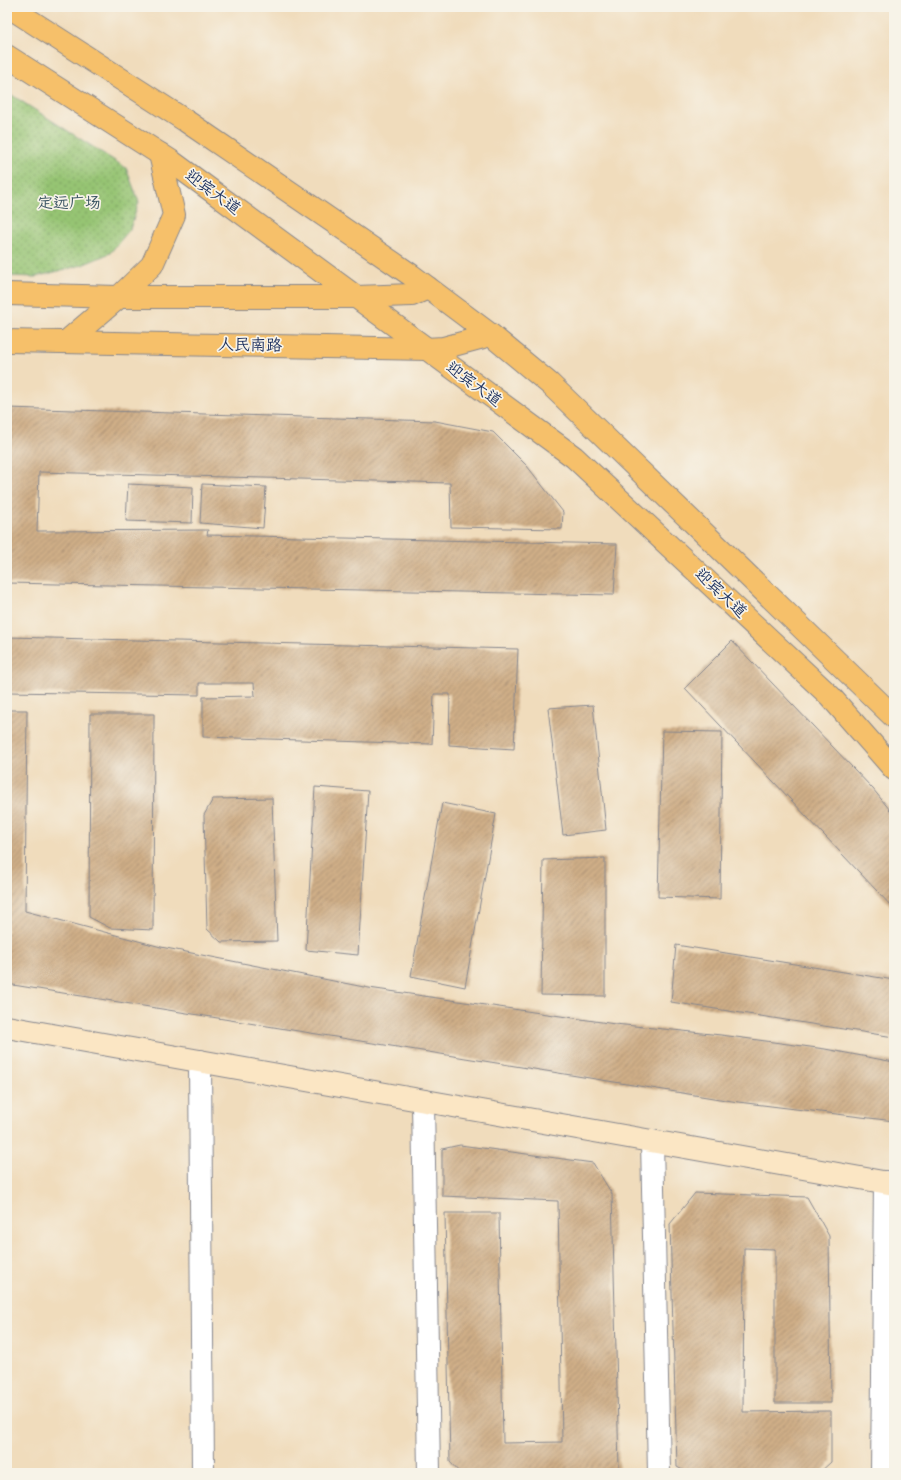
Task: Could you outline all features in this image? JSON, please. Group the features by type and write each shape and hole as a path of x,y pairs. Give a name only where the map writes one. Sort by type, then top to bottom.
{"main road":[{"name":"迎宾大道","path":"9,7 186,121 410,275 491,335 550,384 894,717"},
{"name":"迎宾大道","path":"7,56 160,154 574,457 830,696 894,769"},
{"path":"66,342 119,297 152,265 174,215 160,154"},
{"path":"7,294 119,297 356,297 412,295 428,288"},
{"name":"人民南路","path":"7,341 426,349 443,348 491,335"}],"street":[{"path":"7,1026 890,1183 882,1473"},
{"path":"200,1061 203,1473"},
{"path":"423,1101 429,1473"},
{"path":"652,1141 659,1473"}],"green space":[{"name":"定远广场","path":"7,92 126,168 139,202 130,229 110,253 82,265 35,277 7,276"}],"building":[{"path":"7,408 435,421 493,432 527,466 563,512 562,529 451,527 450,483 39,472 37,531 208,530 207,535 617,544 614,595 7,583"},
{"path":"128,484 193,487 192,523 126,521"},
{"path":"202,484 266,487 263,528 200,523"},
{"path":"7,637 518,649 514,749 449,745 450,694 434,694 432,744 203,737 203,697 255,696 254,683 199,683 199,695 7,692"},
{"path":"732,641 873,789 894,815 894,909 685,688"},
{"path":"593,705 606,830 563,835 548,708"},
{"path":"7,710 27,710 25,911 161,947 369,988 615,1024 721,1035 825,1049 894,1062 894,1121 738,1102 7,984"},
{"path":"90,714 154,714 153,930 110,928 89,917"},
{"path":"662,731 722,732 720,899 658,897"},
{"path":"315,787 368,791 358,955 306,950"},
{"path":"272,798 277,941 221,942 207,929 204,815 213,799"},
{"path":"442,803 496,814 465,987 411,976"},
{"path":"605,858 605,996 541,995 543,860"},
{"path":"676,945 894,980 894,1037 671,1002"},
{"path":"460,1145 593,1163 612,1194 619,1468 615,1473 460,1473 450,1462 445,1213 499,1213 503,1443 562,1442 558,1201 442,1196 442,1149"},
{"path":"695,1193 807,1197 829,1236 831,1403 775,1403 775,1249 744,1248 743,1412 831,1411 831,1462 819,1473 688,1473 677,1467 670,1224"}]}
